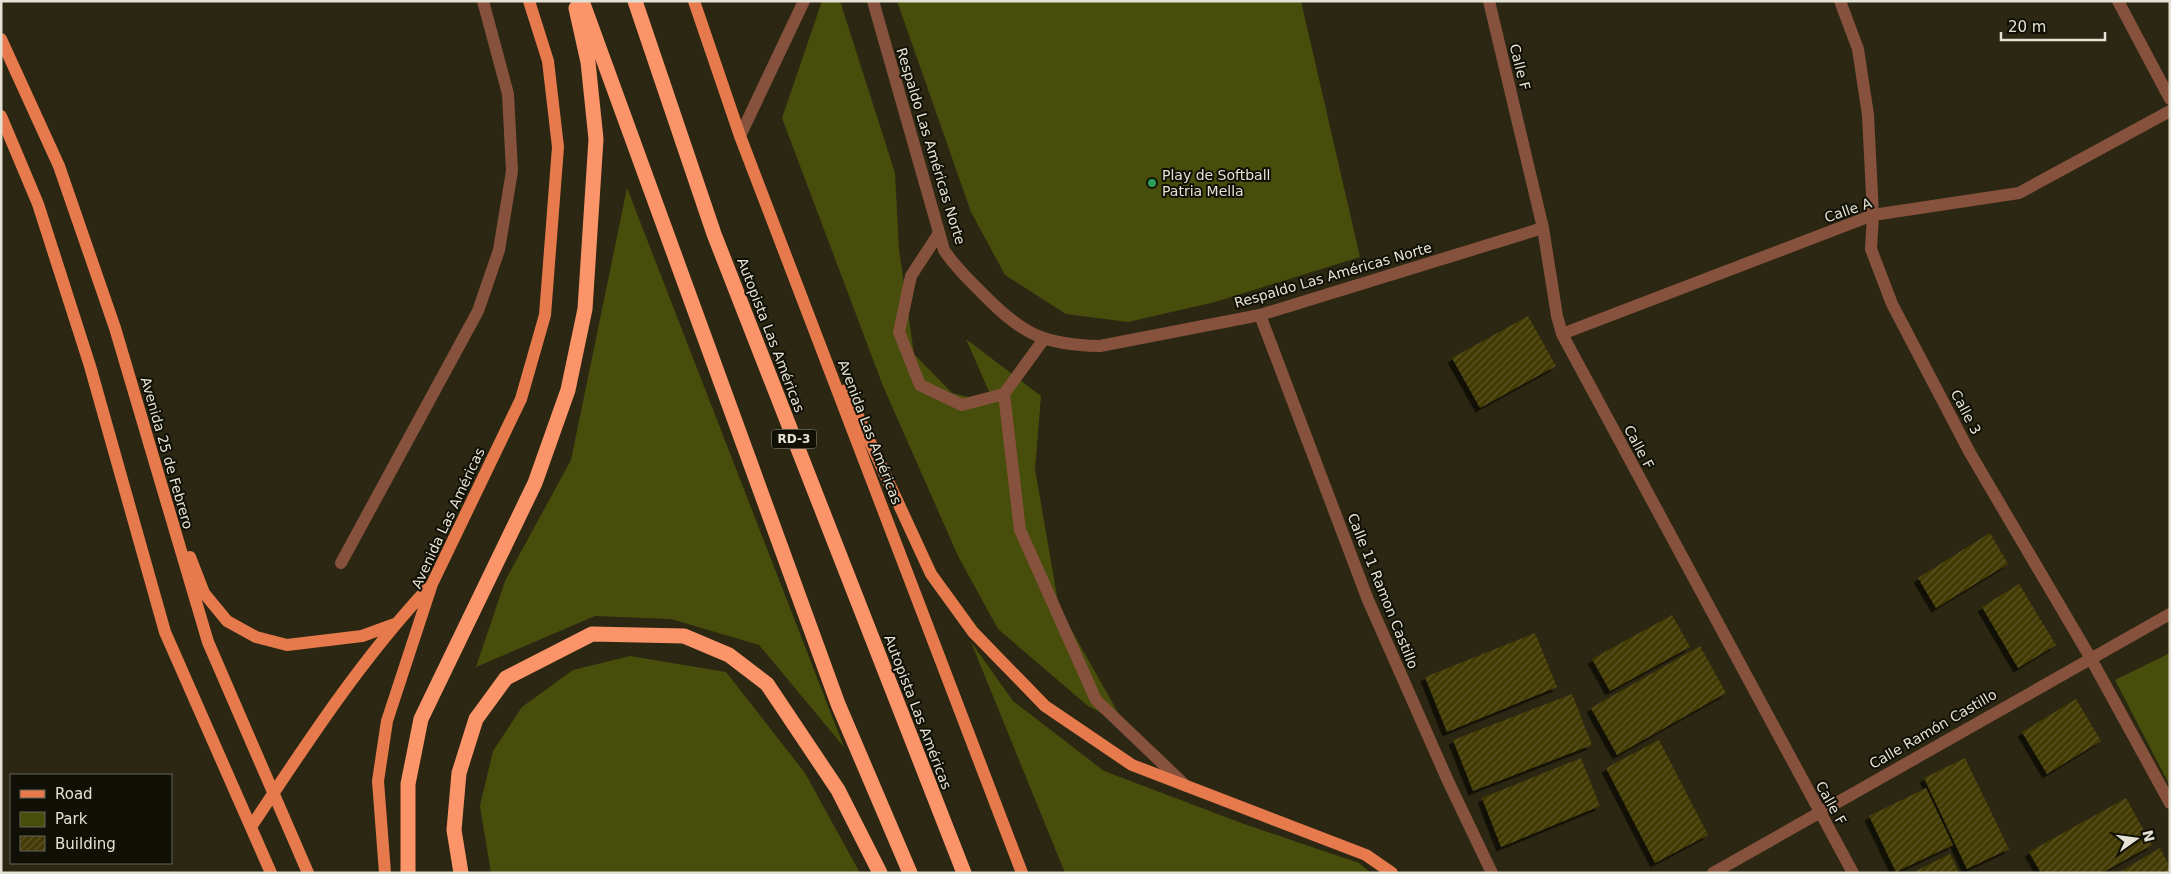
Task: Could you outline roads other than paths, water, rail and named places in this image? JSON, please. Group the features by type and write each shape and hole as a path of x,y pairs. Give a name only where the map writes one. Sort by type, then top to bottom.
{"highway":[{"path":"408,873 408,784 421,719 535,483 568,390 585,309 596,139 588,62 575,1"},
{"path":"582,1 838,704 910,873"},
{"name":"Autopista Las Américas","path":"635,1 714,234 964,873"},
{"path":"461,873 454,830 459,773 476,719 506,678 592,634 684,636 729,655 767,684 838,790 880,873"}],"main road":[{"name":"Avenida Las Américas","path":"385,873 378,781 387,721 432,584 521,399 545,315 558,147 548,61 529,1"},
{"name":"Avenida Las Américas","path":"694,1 740,136 1022,873"},
{"name":"Avenida 25 de Febrero","path":"1,39 59,166 115,328 208,642 308,873"},
{"path":"1,116 38,204 84,348 166,632 270,873"},
{"path":"799,287 931,574 973,632 1045,706 1132,765 1366,855 1392,873"},
{"path":"160,482 204,593 227,621 256,637 286,646 362,636 395,624"},
{"path":"251,827 360,669 395,624 432,584"}],"street":[{"path":"341,563 478,311 499,250 512,171 508,94 483,1"},
{"path":"740,136 804,1"},
{"name":"Respaldo Las Américas Norte","path":"873,1 944,250 961,272 1013,323 1044,339 1100,346 1260,315 1543,228"},
{"name":"Calle F","path":"1489,1 1543,228 1557,316 1562,334 1853,873"},
{"name":"Calle 3","path":"1840,1 1856,42 1860,58 1868,115 1873,215 1870,249 1892,304 1970,453 2090,657 2170,803"},
{"path":"2118,1 2170,99"},
{"name":"Calle A","path":"1562,334 1873,215 2019,193 2170,111"},
{"path":"939,233 911,276 899,332 920,385 962,405 1004,394 1044,339"},
{"name":"Calle 11 Ramon Castillo","path":"1260,315 1368,600 1448,780 1492,873"},
{"path":"1004,394 1020,530 1096,700 1186,786"},
{"name":"Calle Ramón Castillo","path":"1713,873 2090,657 2170,614"}],"place":[{"name":"Play de Softball Patria Mella","path":"1152,183"}]}
